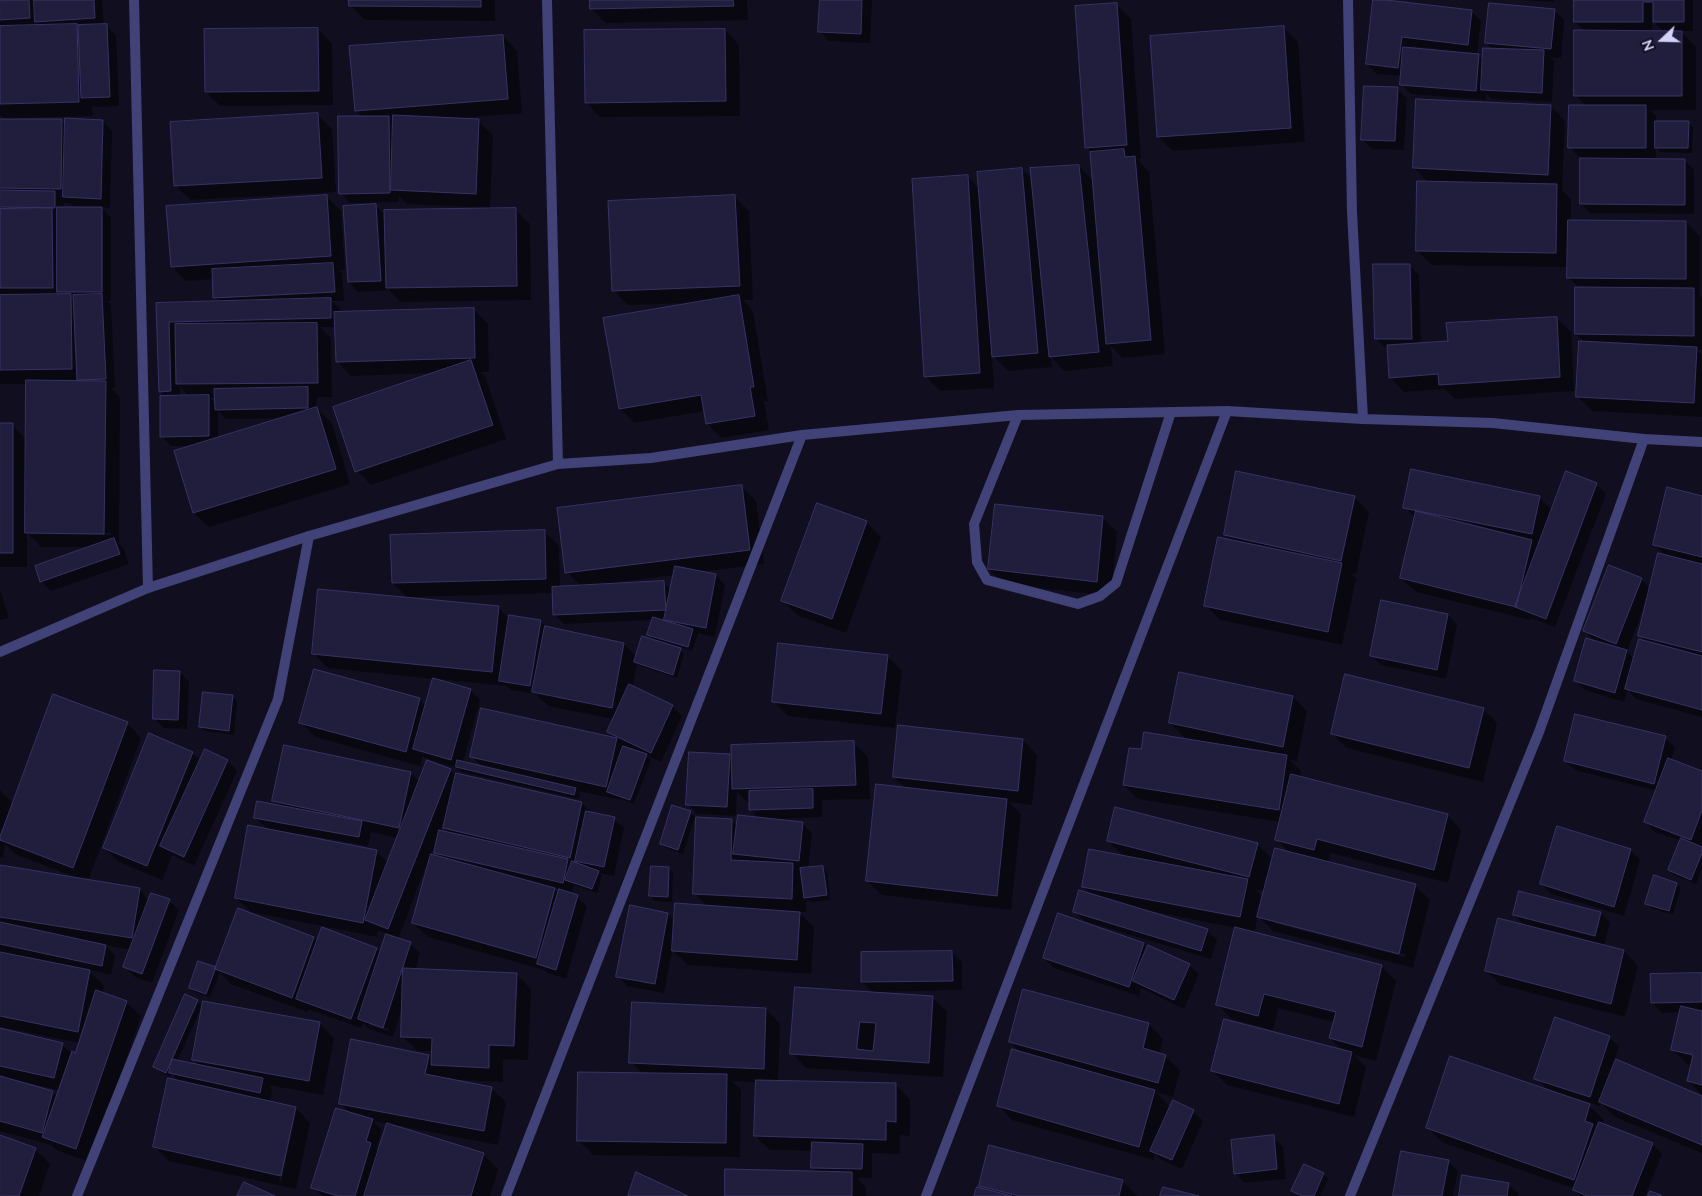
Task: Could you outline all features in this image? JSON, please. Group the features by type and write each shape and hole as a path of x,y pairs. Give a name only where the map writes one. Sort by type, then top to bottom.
{"street":[{"path":"134,0 148,588"},
{"path":"547,0 558,464"},
{"path":"1348,0 1352,212 1363,419"},
{"path":"0,652 148,588 309,536 558,464 650,458 802,434 1018,415 1171,412 1227,411 1363,419 1493,423 1644,439 1702,442"},
{"path":"926,1196 1227,411"},
{"path":"1018,415 974,524 977,562 987,580 1078,604 1100,596 1116,583 1171,412"},
{"path":"506,1196 802,434"},
{"path":"1350,1196 1539,732 1644,439"},
{"path":"77,1196 278,699 309,536"}],"building":[{"path":"0,0 29,0 30,18 0,20"},
{"path":"34,0 94,0 95,18 35,22"},
{"path":"349,0 481,0 481,7 349,6"},
{"path":"590,0 733,0 734,6 590,9"},
{"path":"820,0 862,0 861,34 818,32"},
{"path":"1373,0 1472,10 1468,45 1402,37 1398,68 1366,64"},
{"path":"1574,0 1684,0 1684,22 1653,22 1653,2 1643,2 1643,22 1574,22"},
{"path":"1117,3 1127,145 1085,148 1075,6"},
{"path":"1489,3 1555,9 1551,49 1485,43"},
{"path":"77,24 79,102 0,104 0,26"},
{"path":"107,24 110,97 81,98 78,25"},
{"path":"1284,26 1291,128 1157,137 1150,36"},
{"path":"318,28 319,91 205,92 204,29"},
{"path":"725,29 726,101 585,103 584,30"},
{"path":"1574,30 1682,31 1682,96 1574,96"},
{"path":"503,35 508,99 355,111 349,46"},
{"path":"1403,47 1479,54 1476,91 1400,85"},
{"path":"1483,48 1544,50 1542,93 1481,90"},
{"path":"1364,86 1398,87 1395,141 1361,140"},
{"path":"1416,99 1551,105 1548,175 1413,168"},
{"path":"1569,105 1646,105 1646,148 1568,148"},
{"path":"318,113 322,178 174,186 170,122"},
{"path":"393,115 479,119 476,194 391,190"},
{"path":"338,116 389,116 390,193 339,194"},
{"path":"65,118 103,120 101,199 63,197"},
{"path":"0,119 62,119 61,189 0,188"},
{"path":"1655,121 1689,121 1688,148 1655,148"},
{"path":"1124,149 1125,157 1135,156 1151,340 1106,344 1090,152"},
{"path":"1580,158 1685,159 1685,205 1580,204"},
{"path":"1079,165 1099,352 1049,357 1030,168"},
{"path":"1022,168 1038,353 992,357 977,172"},
{"path":"968,175 980,373 924,377 912,179"},
{"path":"1417,181 1557,184 1556,253 1416,251"},
{"path":"0,190 55,191 55,208 0,207"},
{"path":"327,195 331,256 171,267 166,206"},
{"path":"735,195 740,286 612,291 608,201"},
{"path":"376,204 381,281 348,282 343,206"},
{"path":"57,207 102,207 102,292 57,292"},
{"path":"52,208 53,288 0,288 0,209"},
{"path":"516,208 517,286 386,288 384,210"},
{"path":"1568,220 1686,221 1686,279 1567,278"},
{"path":"333,263 335,292 213,298 212,269"},
{"path":"1373,264 1410,264 1412,339 1375,339"},
{"path":"1575,287 1694,288 1694,336 1575,334"},
{"path":"71,294 72,369 0,370 0,295"},
{"path":"102,294 106,379 77,380 73,295"},
{"path":"739,295 754,387 750,387 755,416 706,424 701,395 619,409 603,318"},
{"path":"331,298 331,318 169,322 171,391 159,392 156,303"},
{"path":"474,308 475,358 336,362 334,312"},
{"path":"1557,317 1560,377 1439,385 1438,374 1389,378 1387,345 1448,341 1446,323"},
{"path":"317,323 318,383 176,384 175,324"},
{"path":"1579,341 1697,347 1694,403 1576,397"},
{"path":"471,360 493,425 355,472 333,407"},
{"path":"26,380 106,381 104,534 25,533"},
{"path":"308,387 308,408 215,410 214,389"},
{"path":"209,395 209,436 160,437 160,396"},
{"path":"317,407 336,469 193,513 174,451"},
{"path":"0,423 13,423 13,553 0,553"},
{"path":"1411,469 1540,496 1532,534 1403,508"},
{"path":"1236,471 1355,496 1341,561 1224,535"},
{"path":"1566,471 1597,483 1546,619 1515,607"},
{"path":"742,485 750,550 565,573 557,508"},
{"path":"1667,487 1702,496 1702,557 1653,545"},
{"path":"817,503 867,521 832,619 781,601"},
{"path":"995,504 1103,516 1097,582 988,569"},
{"path":"1416,511 1532,540 1516,607 1400,578"},
{"path":"545,530 546,579 392,583 390,535"},
{"path":"1218,537 1342,563 1328,632 1204,606"},
{"path":"114,538 120,554 40,582 35,566"},
{"path":"1658,553 1702,564 1702,652 1638,636"},
{"path":"1609,565 1642,578 1616,644 1583,631"},
{"path":"675,566 716,574 706,628 664,620"},
{"path":"664,581 666,610 553,615 552,587"},
{"path":"318,589 499,606 492,672 312,654"},
{"path":"1381,600 1448,614 1437,670 1370,656"},
{"path":"509,615 541,620 530,686 499,681"},
{"path":"653,617 693,629 688,647 647,635"},
{"path":"545,626 624,643 612,708 532,692"},
{"path":"642,636 681,648 673,675 634,662"},
{"path":"1586,638 1627,650 1615,693 1574,681"},
{"path":"1639,639 1702,656 1702,710 1625,689"},
{"path":"778,643 888,655 881,714 772,702"},
{"path":"314,669 420,698 406,752 299,723"},
{"path":"154,670 180,671 178,720 153,719"},
{"path":"1179,672 1293,696 1283,747 1169,723"},
{"path":"1345,674 1484,708 1469,768 1331,734"},
{"path":"433,678 471,689 451,760 413,749"},
{"path":"629,684 673,705 651,753 607,732"},
{"path":"203,692 233,695 229,731 199,727"},
{"path":"53,694 128,722 73,868 0,840"},
{"path":"481,708 617,738 606,787 470,757"},
{"path":"1575,714 1666,736 1654,784 1564,761"},
{"path":"898,725 1023,739 1018,791 893,777"},
{"path":"1144,732 1287,755 1279,810 1123,785 1129,748 1141,749"},
{"path":"149,733 193,752 147,866 103,848"},
{"path":"854,741 856,785 732,789 731,745"},
{"path":"284,745 411,772 399,828 272,801"},
{"path":"623,746 647,754 630,800 607,792"},
{"path":"205,749 228,760 184,857 160,846"},
{"path":"689,752 730,754 727,807 686,805"},
{"path":"1668,758 1702,771 1702,810 1691,840 1644,822"},
{"path":"427,760 451,769 388,929 365,920"},
{"path":"457,760 576,788 574,795 456,767"},
{"path":"456,773 582,802 570,858 443,828"},
{"path":"1291,774 1448,814 1434,870 1317,839 1314,850 1275,840"},
{"path":"876,784 1007,799 997,896 866,881"},
{"path":"813,789 813,808 749,810 749,791"},
{"path":"257,801 362,821 359,837 254,818"},
{"path":"672,805 691,811 678,850 660,844"},
{"path":"1115,807 1258,843 1249,877 1107,841"},
{"path":"586,811 615,817 604,867 575,861"},
{"path":"738,815 803,822 799,861 733,854"},
{"path":"696,817 732,819 731,860 793,863 792,899 693,894"},
{"path":"248,825 377,850 363,923 235,898"},
{"path":"1557,826 1631,849 1614,907 1540,884"},
{"path":"439,830 568,859 563,883 434,853"},
{"path":"1681,838 1702,847 1702,853 1691,880 1668,870"},
{"path":"1275,848 1416,884 1399,954 1257,917"},
{"path":"1089,849 1248,879 1240,917 1082,887"},
{"path":"431,854 555,888 536,958 412,923"},
{"path":"572,861 599,871 592,889 565,880"},
{"path":"0,865 140,888 132,938 0,917"},
{"path":"651,866 669,867 668,897 649,896"},
{"path":"823,866 827,895 804,898 800,868"},
{"path":"1654,875 1677,883 1669,911 1645,904"},
{"path":"559,889 578,895 556,970 537,964"},
{"path":"1079,890 1208,929 1201,951 1073,912"},
{"path":"1519,891 1601,912 1595,936 1513,915"},
{"path":"151,893 170,899 142,974 123,967"},
{"path":"675,903 800,912 797,960 672,951"},
{"path":"630,905 668,913 655,984 616,977"},
{"path":"238,908 314,937 292,998 215,969"},
{"path":"1058,913 1144,943 1129,987 1043,958"},
{"path":"1498,918 1624,950 1611,1004 1485,971"},
{"path":"0,922 106,945 102,966 0,944"},
{"path":"322,927 377,948 351,1019 296,999"},
{"path":"1235,927 1382,965 1362,1047 1329,1038 1336,1012 1264,994 1258,1016 1216,1005"},
{"path":"386,934 411,942 383,1028 358,1019"},
{"path":"1148,945 1190,964 1174,1000 1133,981"},
{"path":"952,951 953,981 861,982 861,952"},
{"path":"0,952 90,970 78,1032 0,1016"},
{"path":"198,961 216,967 206,994 189,988"},
{"path":"403,968 517,973 514,1046 489,1045 489,1068 431,1065 432,1038 401,1037"},
{"path":"1702,973 1702,1002 1651,1003 1650,974"},
{"path":"795,987 933,996 929,1063 790,1054","holes":["860,1022 876,1023 873,1051 857,1049"]},
{"path":"1023,989 1149,1023 1143,1048 1166,1055 1158,1083 1009,1042"},
{"path":"96,990 127,1001 76,1149 42,1137 72,1051 75,1053"},
{"path":"185,994 198,1000 166,1073 153,1067"},
{"path":"203,1001 320,1022 309,1081 192,1060"},
{"path":"632,1002 766,1008 764,1069 629,1063"},
{"path":"1681,1006 1702,1011 1702,1085 1687,1081 1693,1055 1671,1050"},
{"path":"1555,1017 1610,1036 1590,1097 1534,1079"},
{"path":"1224,1019 1352,1052 1339,1104 1211,1071"},
{"path":"0,1028 63,1043 54,1078 0,1066"},
{"path":"351,1039 429,1055 425,1074 492,1087 484,1131 339,1104"},
{"path":"1012,1049 1155,1090 1139,1147 997,1106"},
{"path":"1450,1056 1590,1104 1585,1121 1593,1124 1574,1180 1426,1128"},
{"path":"172,1059 263,1078 260,1093 169,1073"},
{"path":"1616,1059 1702,1096 1702,1145 1599,1102"},
{"path":"578,1072 727,1074 726,1143 577,1141"},
{"path":"0,1076 53,1091 42,1133 0,1121"},
{"path":"168,1078 296,1107 281,1176 153,1147"},
{"path":"756,1080 896,1083 896,1122 886,1121 886,1140 754,1136"},
{"path":"1173,1100 1194,1110 1172,1160 1150,1151"},
{"path":"336,1108 373,1119 366,1141 371,1143 355,1196 338,1196 311,1188"},
{"path":"1599,1122 1653,1143 1632,1196 1587,1196 1573,1190"},
{"path":"387,1123 484,1153 471,1196 364,1196"},
{"path":"0,1135 36,1148 19,1196 0,1196"},
{"path":"1274,1135 1277,1169 1234,1174 1231,1140"},
{"path":"812,1142 863,1144 862,1169 811,1168"},
{"path":"989,1145 1123,1180 1119,1196 1019,1196 979,1186"},
{"path":"1401,1151 1449,1160 1442,1196 1393,1196"},
{"path":"1304,1164 1324,1173 1314,1196 1302,1196 1291,1191"},
{"path":"725,1169 852,1172 852,1196 725,1196"},
{"path":"636,1172 688,1196 628,1196"},
{"path":"1462,1175 1509,1183 1507,1196 1459,1196"},
{"path":"244,1182 275,1196 237,1196"},
{"path":"977,1187 1012,1196 974,1196"},
{"path":"1163,1187 1199,1196 1160,1196"},
{"path":"1650,1191 1661,1195 1661,1196 1648,1196"}]}
